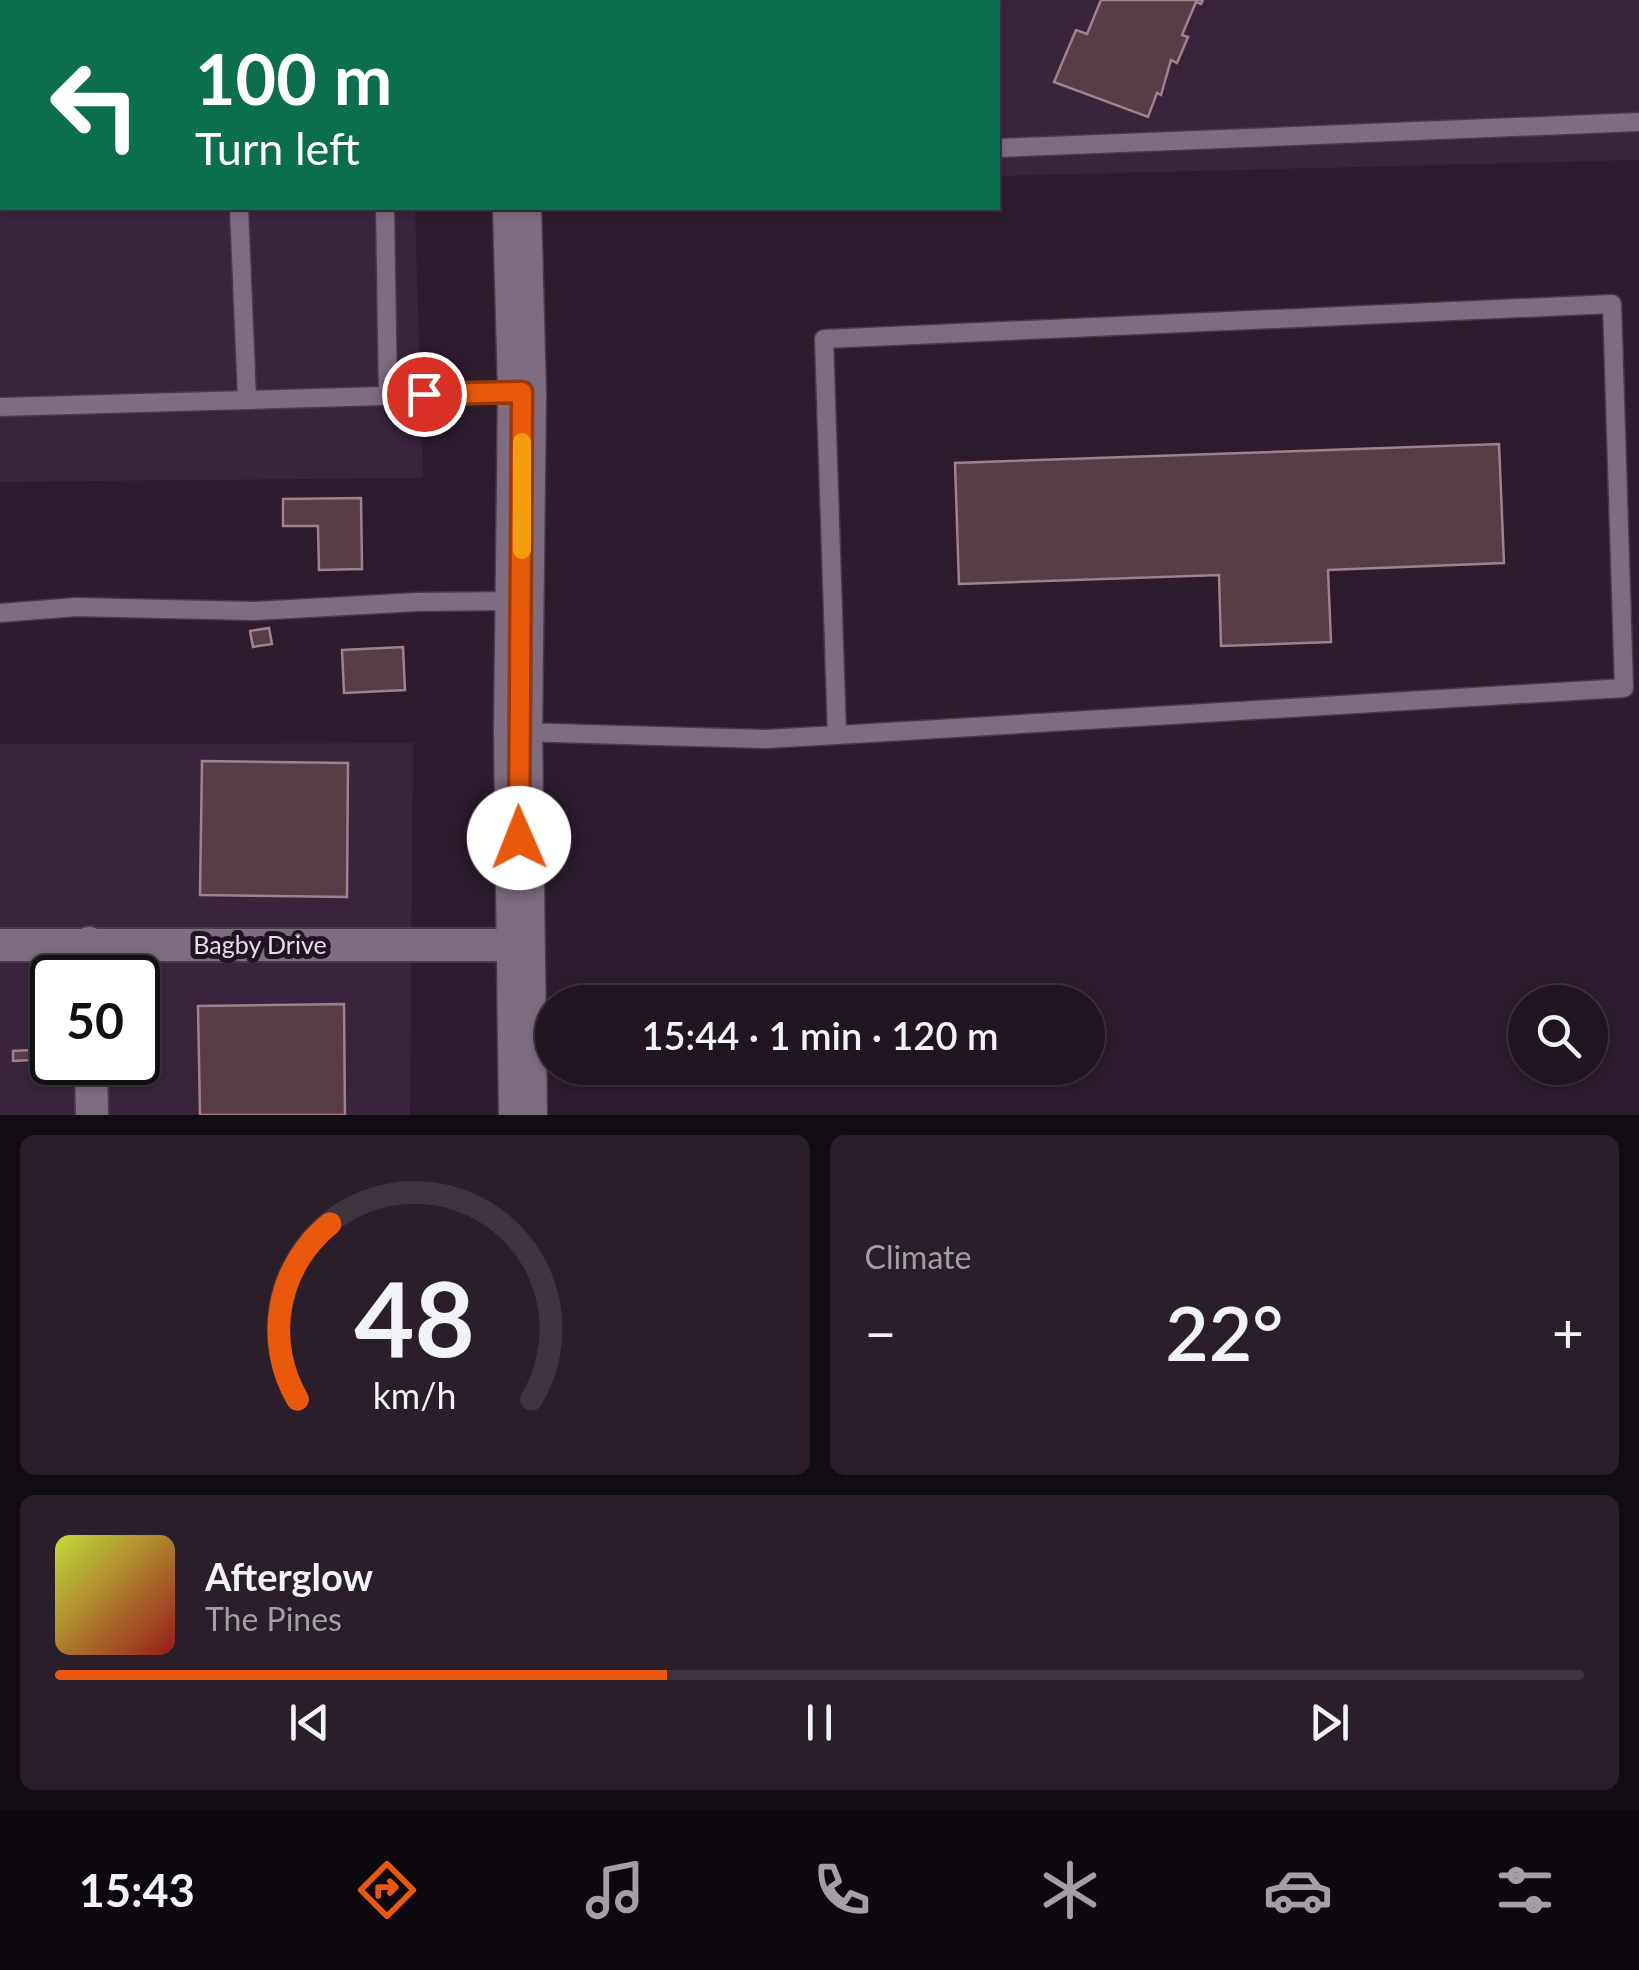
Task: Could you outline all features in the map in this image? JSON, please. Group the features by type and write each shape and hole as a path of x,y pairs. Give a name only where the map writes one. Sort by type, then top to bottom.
{"main road":[{"path":"516,210 522,392 518,732 523,1115"}],"street":[{"path":"90,943 90,955"},
{"name":"Bagby Drive","path":"0,945 520,945"},
{"path":"91,1085 92,1115"}],"lane":[{"path":"1000,148 1639,122"},
{"path":"238,210 247,398"},
{"path":"385,210 388,395"},
{"path":"518,732 766,739 836,735 1624,688 1612,304 824,338 836,735"},
{"path":"0,407 522,392"},
{"path":"0,614 76,607 254,611 522,601"}],"shaded area":[{"path":"1000,0 1639,0 1639,160 1000,176"},
{"path":"0,210 415,210 423,478 0,482"},
{"path":"413,743 410,1115 0,1115 0,744"}],"building":[{"path":"1101,0 1203,0 1201,4 1196,2 1182,35 1188,37 1177,63 1171,60 1161,95 1157,93 1148,117 1054,82 1076,30 1087,34"},
{"path":"1499,444 1504,563 1328,570 1331,642 1221,646 1219,575 959,584 955,463"},
{"path":"361,498 362,569 319,570 318,526 283,526 283,499"},
{"path":"269,628 272,644 253,647 250,631"},
{"path":"403,647 405,690 344,693 342,650"},
{"path":"202,761 348,763 347,897 200,895"},
{"path":"344,1004 345,1115 200,1115 198,1006"},
{"path":"30,1050 30,1060 13,1061 13,1051"}],"slow traffic":[{"path":"522,442 522,550"}],"route":[{"path":"424,394 522,392 519,838"}]}
